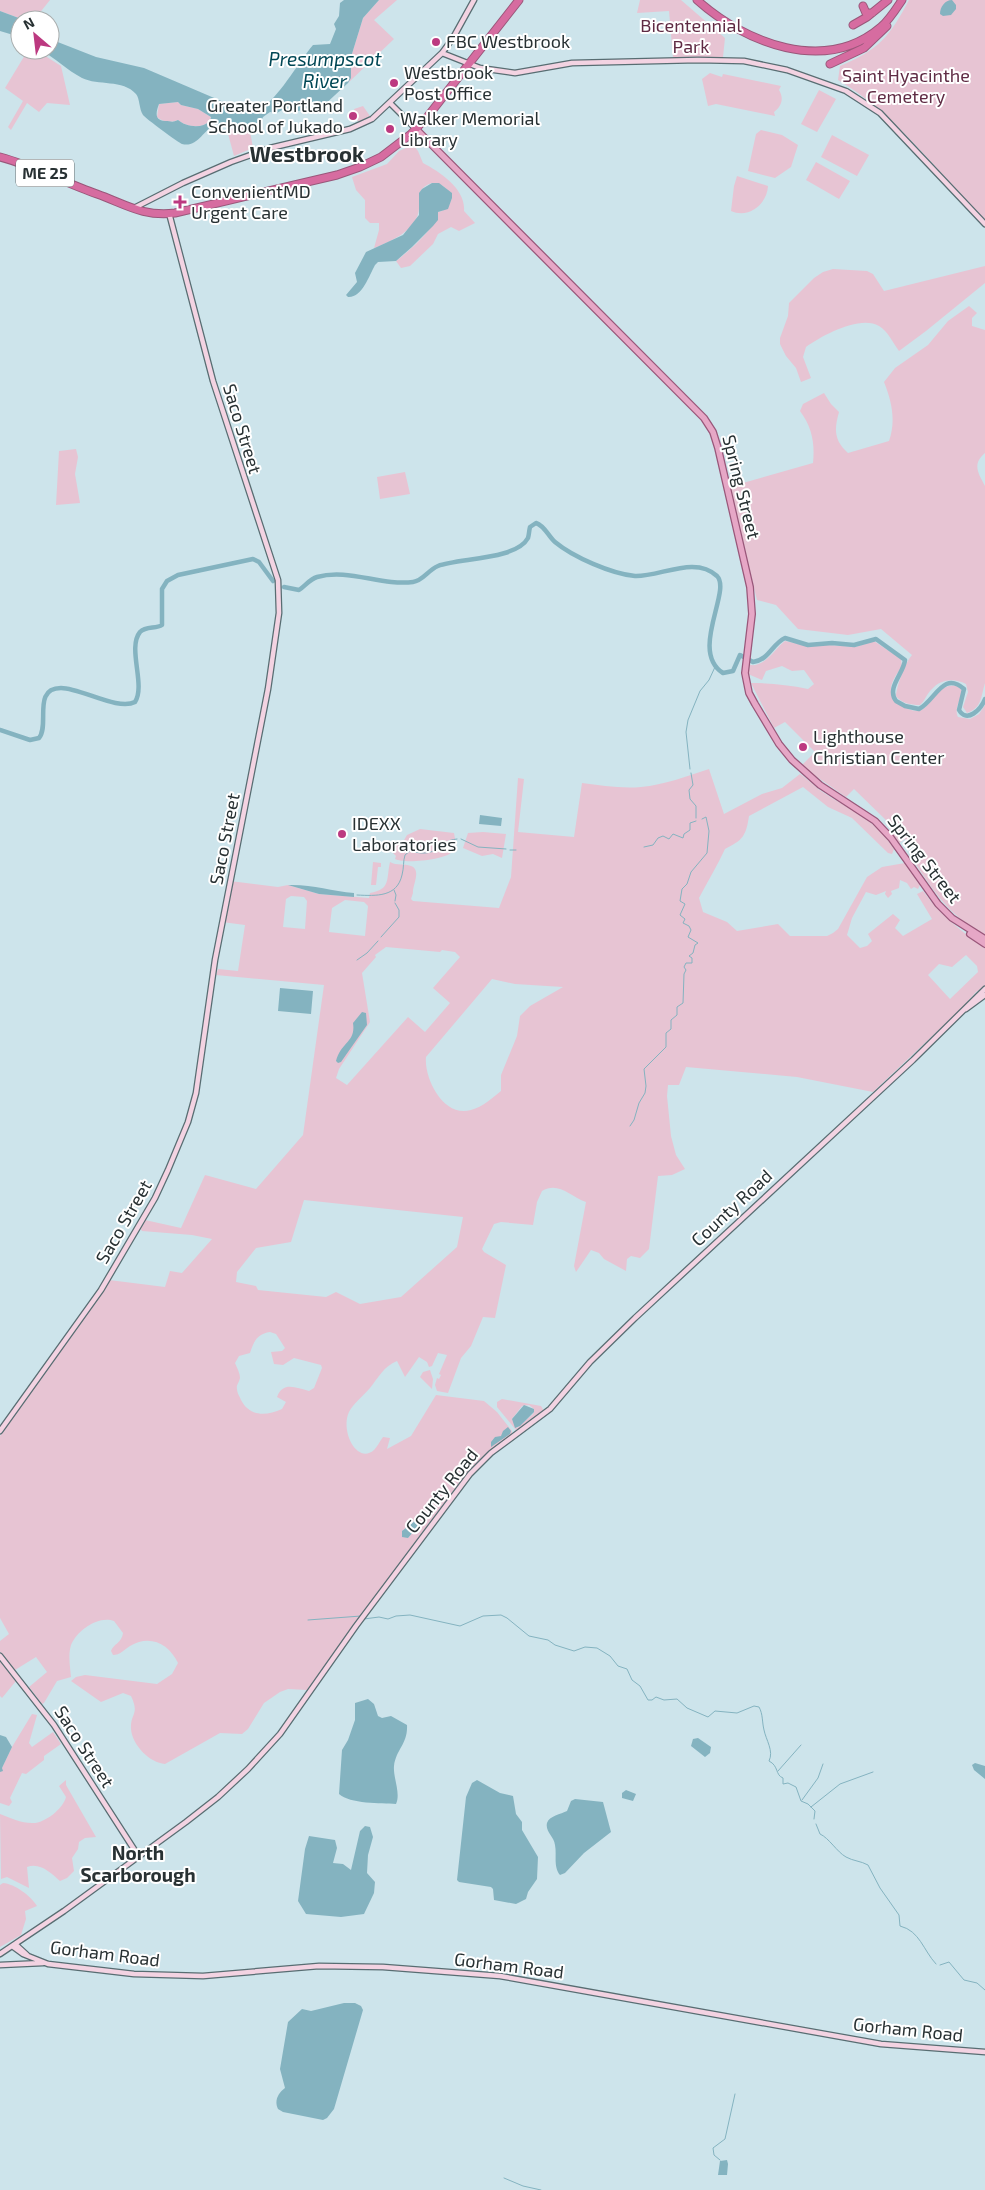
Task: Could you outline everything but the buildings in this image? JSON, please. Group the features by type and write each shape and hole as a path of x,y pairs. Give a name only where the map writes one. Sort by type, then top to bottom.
{"highway":[{"path":"471,65 519,0"},
{"path":"133,211 146,216 169,215 346,172 381,157 418,130 524,0"},
{"path":"697,0 724,22 758,40 779,46 816,51 844,47 867,37 891,17 902,0"},
{"path":"703,0 726,18 760,36 788,44 817,46 842,44 860,36 878,23 897,0"},
{"path":"853,25 872,14 888,0"},
{"path":"830,64 838,57 859,51 878,36 892,21 902,0"},
{"path":"864,6 866,13 872,14"},
{"name":"ME 25","path":"0,157 39,170 133,211"},
{"name":"ME 25","path":"92,194 119,203 133,211"}],"main road":[{"path":"133,211 147,201 208,172 261,151 334,133 364,123 390,102 442,53 453,38 474,0"},
{"path":"442,53 471,65 515,73 572,62 711,60 753,62 787,70 846,91 880,113 985,224"},
{"name":"Spring Street","path":"390,102 646,358 707,423 718,448 750,586 752,614 746,658 746,682 749,693 783,751 820,785 866,814 883,829 938,904 985,944"},
{"path":"119,203 133,204 147,201"},
{"name":"Saco Street","path":"0,1431 101,1290 155,1198 188,1122 196,1093 215,960 268,689 278,619 280,597 278,580 233,448 169,215"},
{"name":"Spring Street","path":"957,922 985,939"},
{"name":"County Road","path":"0,1954 139,1857 218,1797 272,1743 448,1502 481,1462 550,1409 590,1362 623,1329 884,1087 985,989"},
{"name":"County Road","path":"963,1011 985,995"},
{"name":"Saco Street","path":"0,1656 54,1724 139,1857"},
{"name":"Gorham Road","path":"14,1945 26,1955 48,1964 117,1972 184,1976 236,1974 320,1966 383,1967 474,1974 569,1987 881,2044 985,2052"},
{"path":"0,1965 21,1963 48,1964"}],"green space":[{"path":"0,0 50,0 42,10 10,10 10,15 0,11"},
{"path":"379,0 397,0 374,20 394,39 348,83 351,77 351,57 363,18"},
{"name":"Bicentennial Park","path":"640,0 681,0 725,38 723,57 673,57 669,11 637,13"},
{"name":"Saint Hyacinthe Cemetery","path":"909,0 985,0 985,220 898,127 859,94 838,80 840,66 865,54 882,41 896,23"},
{"path":"22,60 52,60 61,66 70,105 47,103 39,112 27,103 11,130 8,127 23,101 5,88"},
{"path":"710,73 722,77 723,74 781,86 779,90 781,102 774,112 775,116 716,104 708,106 702,79"},
{"path":"819,90 836,99 817,132 801,124"},
{"path":"178,102 181,105 198,109 211,117 210,121 207,124 194,126 178,120 167,122 157,117 159,104"},
{"path":"363,106 370,116 358,122 354,109"},
{"path":"249,125 253,148 234,156 227,130"},
{"path":"761,130 782,135 798,145 791,167 775,178 748,171 756,134"},
{"path":"832,135 869,155 857,176 821,157"},
{"path":"413,145 423,163 451,182 461,195 464,211 475,223 459,231 451,227 438,234 433,244 410,266 401,268 396,261 433,225 438,212 444,210 450,203 452,198 450,193 439,184 426,185 420,193 419,209 414,223 396,238 374,248 379,223 370,223 365,218 365,200 356,190 352,177 387,164 399,151"},
{"path":"816,162 850,181 839,199 806,180"},
{"path":"737,176 768,186 767,193 761,204 744,213 731,211"},
{"path":"985,266 985,283 899,351 888,334 879,326 871,323 862,323 842,328 806,347 803,357 811,378 801,382 796,368 786,356 780,344 780,338 788,316 789,303 814,278 823,272 833,269 867,271 873,274 884,291"},
{"path":"969,306 977,313 972,318 972,326 985,330 985,453 977,465 978,473 985,486 985,683 978,705 967,713 963,707 968,692 966,684 957,681 948,680 939,683 930,691 920,705 906,703 898,698 896,696 900,680 912,655 881,629 848,635 798,629 776,605 757,600 729,487 813,463 814,449 812,436 800,411 803,404 824,393 839,412 836,434 840,444 848,453 889,441 893,419 884,382 895,368 928,345 948,321"},
{"path":"76,449 78,457 75,474 80,503 56,505 59,451"},
{"path":"405,472 410,494 380,499 377,477"},
{"path":"785,641 809,646 820,642 828,645 856,647 874,641 901,659 902,667 895,677 891,692 896,702 910,710 922,710 942,689 952,686 958,686 963,692 957,708 958,717 970,719 979,714 985,705 985,936 961,919 935,892 911,857 917,850 905,839 899,843 890,830 892,826 854,789 846,797 801,766 815,752 785,722 774,728 751,683 780,684 808,689 814,684 804,670 792,671 782,666 766,671 762,680 748,674 750,665 761,663"},
{"path":"709,769 724,814 762,794 782,788 800,774 821,791 871,823 894,849 892,854 888,853 852,818 828,807 803,787 749,816 743,837 725,849 699,898 703,912 727,922 737,931 778,924 790,936 827,936 838,929 867,877 882,867 905,863 920,885 918,889 914,887 911,889 907,883 900,880 899,888 891,891 892,894 888,898 885,894 886,891 876,895 866,892 852,918 847,935 860,948 867,946 872,941 868,934 893,914 900,920 895,928 903,936 932,919 917,894 923,891 952,922 985,948 985,986 976,992 961,1009 873,1092 797,1077 686,1067 679,1085 668,1085 667,1096 671,1136 676,1155 685,1169 672,1175 658,1176 649,1249 640,1258 631,1256 627,1259 626,1271 604,1259 599,1253 591,1250 576,1272 574,1266 586,1202 564,1190 548,1188 542,1191 537,1202 533,1225 501,1222 494,1224 482,1249 506,1265 495,1318 483,1317 471,1346 461,1358 448,1393 437,1391 435,1385 437,1378 439,1379 441,1375 439,1374 447,1355 438,1353 432,1366 429,1367 427,1362 419,1357 405,1377 397,1361 385,1369 353,1406 349,1412 347,1428 348,1436 356,1450 368,1453 374,1450 383,1437 390,1438 387,1449 411,1436 436,1395 484,1401 497,1412 512,1431 512,1436 485,1456 460,1482 307,1690 288,1689 280,1692 264,1703 248,1729 242,1734 220,1733 165,1764 159,1763 148,1757 138,1747 132,1735 131,1724 135,1707 131,1696 123,1693 101,1702 71,1681 76,1677 85,1675 157,1684 172,1674 178,1663 170,1651 152,1641 137,1643 113,1655 111,1651 121,1639 123,1633 114,1621 102,1620 83,1629 74,1639 70,1653 71,1677 57,1681 42,1704 29,1687 47,1672 36,1657 15,1670 0,1652 0,1641 9,1634 0,1618 0,1436 109,1280 165,1287 170,1271 182,1273 212,1239 192,1235 142,1231 140,1228 145,1220 181,1228 205,1175 256,1189 303,1135 324,985 216,975 218,969 238,971 245,925 222,922 230,881 278,887 288,885 319,894 369,898 370,893 385,886 390,862 411,866 416,871 411,899 413,901 499,908 511,877 518,778 524,779 518,832 574,837 582,783 641,787 667,782","holes":["291,896 304,897 307,901 305,929 283,927 286,899","345,900 364,902 368,906 365,936 329,932 332,908","386,947 440,952 442,950 455,952 460,957 433,988 450,1003 425,1032 408,1017 347,1085 336,1078 339,1069 370,1022 362,973 376,957 375,955","966,955 977,966 978,972 950,999 928,975 939,964 952,967","492,979 515,984 563,987 530,1006 520,1016 517,1036 501,1075 501,1091 483,1105 475,1109 461,1111 444,1103 432,1086 426,1066 426,1057","304,1200 463,1217 457,1247 401,1297 360,1304 336,1292 326,1297 258,1290 256,1286 236,1282 237,1272 256,1248 291,1242","270,1332 276,1334 285,1348 282,1351 271,1352 274,1364 283,1365 294,1358 321,1365 322,1368 314,1388 309,1391 295,1387 286,1387 277,1397 286,1402 282,1409 259,1414 249,1410 237,1392 240,1376 235,1363 239,1356 250,1353 255,1342 262,1334","418,1518 420,1524 408,1538 402,1531"]},
{"path":"420,829 454,833 454,850 448,855 433,859 407,861 395,859 396,856 391,851 392,848 403,842 407,835"},
{"path":"468,833 506,834 502,858 493,854 482,856 463,848"},
{"path":"373,862 381,863 381,867 378,867 376,885 371,885"},
{"path":"430,1370 433,1379 432,1389 420,1377 423,1372"},
{"path":"502,1399 541,1406 544,1411 522,1428 516,1430 497,1407 497,1402","holes":["529,1405 534,1409 533,1414 517,1428 512,1419 522,1406"]},
{"path":"0,1660 16,1681 2,1698 0,1696"},
{"path":"32,1714 37,1715 29,1743 32,1747 53,1732 61,1744 44,1756 44,1760 26,1774 22,1773 10,1798 12,1802 9,1806 0,1803 0,1772 12,1747"},
{"path":"66,1780 66,1785 96,1837 85,1838 79,1842 78,1849 72,1858 74,1871 67,1878 60,1881 41,1867 27,1867 29,1888 7,1877 1,1879 0,1814 28,1823 42,1821 57,1811 64,1802 66,1797 59,1786"},
{"path":"3,1883 22,1891 37,1906 25,1911 26,1919 21,1935 0,1947 0,1885"}],"water":[{"name":"Presumpscot River","path":"344,0 379,0 363,18 351,57 351,78 321,108 290,112 282,110 277,113 270,112 263,117 261,122 233,129 232,122 217,124 196,141 187,145 180,143 143,115 137,96 131,89 117,84 95,82 82,78 55,60 60,60 60,43 96,57 144,68 247,112 265,105 271,100 313,45 330,44 336,29 334,24 339,16 340,3","holes":["178,102 181,105 198,109 211,117 207,124 194,126 178,120 173,122 165,121 157,117 159,104"]},
{"path":"952,0 956,5 956,9 951,15 943,16 940,14 943,4"},
{"path":"0,11 10,15 10,34 0,31"},
{"path":"432,183 439,183 452,193 448,209 438,212 438,220 433,226 396,261 378,262 361,290 357,294 348,297 346,295 357,282 355,273 366,252 403,235 419,215 419,193"},
{"path":"480,815 502,818 501,826 479,824"},
{"path":"288,885 354,893 354,897 319,894"},
{"path":"280,988 313,991 311,1014 278,1011"},
{"path":"362,1012 366,1013 367,1025 341,1062 338,1063 336,1061 338,1055 352,1034 353,1023"},
{"path":"524,1405 534,1409 534,1412 520,1426 515,1428 512,1419"},
{"path":"508,1427 511,1431 510,1434 491,1447 491,1442 495,1437 501,1436"},
{"path":"419,1518 420,1524 408,1538 402,1537 402,1531"},
{"path":"368,1699 374,1704 378,1716 382,1718 391,1716 407,1725 406,1737 394,1766 398,1795 396,1804 350,1800 339,1794 342,1750 348,1740 355,1720 355,1703"},
{"path":"0,1735 6,1737 12,1747 2,1768 3,1771 0,1772"},
{"path":"698,1738 711,1747 710,1753 705,1757 691,1746 693,1739"},
{"path":"975,1763 985,1766 985,1779 974,1770 972,1765"},
{"path":"477,1780 500,1793 513,1796 516,1814 522,1822 522,1830 538,1857 537,1879 528,1892 526,1899 516,1904 494,1900 491,1887 459,1882 457,1880 466,1797 472,1783"},
{"path":"626,1790 636,1794 633,1801 622,1798 622,1793"},
{"path":"575,1799 603,1802 611,1832 584,1853 565,1873 560,1875 556,1864 556,1849 547,1829 547,1823 553,1817 567,1811 571,1801"},
{"path":"365,1826 370,1827 373,1837 368,1855 367,1873 375,1882 374,1893 364,1914 341,1917 306,1914 298,1901 305,1849 309,1836 335,1840 337,1848 333,1863 343,1864 351,1870 360,1831"},
{"path":"344,2003 355,2003 361,2006 363,2010 334,2109 323,2120 283,2112 278,2109 276,2103 280,2092 285,2088 280,2069 288,2022 302,2009 311,2011"},
{"path":"727,2160 727,2175 718,2175 720,2161"}],"waterway":[{"path":"284,587 299,590 314,578 329,575 353,576 401,583 417,581 431,570 447,563 512,551 522,545 528,538 530,527 536,523 542,526 553,540 563,548 582,559 615,572 635,576 698,567 708,570 717,576 720,584 710,637 710,651 714,663 723,673 733,671 740,655 753,662 758,661 785,638 808,645 832,643 854,645 876,639 905,660 893,691 896,701 905,706 919,709 940,689 950,683 957,684 964,689 959,710 966,716 974,714 985,699"},
{"path":"0,730 30,740 39,738 43,725 44,700 52,690 61,688 79,691 119,704 135,702 139,686 135,647 137,639 142,630 162,625 162,589 167,581 178,575 253,559 259,562 273,581"},
{"path":"690,769 686,732 688,720 700,691 709,680 715,667"},
{"path":"691,773 693,785 689,790 690,799 696,806 696,818"},
{"path":"630,1126 645,1093 644,1069 666,1047 666,1033 671,1029 671,1020 677,1015 677,1007 683,1003 684,974 686,970 684,967 686,963 692,963 692,958 689,956 693,953 695,945 698,943 688,937 691,930 689,926 683,923 685,919 680,915 685,904 680,901 682,889 687,884 691,872 707,853 709,831 706,817 702,819"},
{"path":"644,847 653,845 658,838 663,836 669,839 673,834 683,838 684,834 690,830 690,823 696,821"},
{"path":"357,895 379,895 391,891 396,888 399,882 403,872 405,855 410,851 427,853 450,840 457,839"},
{"path":"461,839 478,847 506,849"},
{"path":"510,850 516,850"},
{"path":"394,890 396,895 395,901"},
{"path":"381,937 399,917 399,910 395,903"},
{"path":"357,960 367,953 378,941"},
{"path":"364,1619 379,1617 388,1619 396,1616 410,1615 460,1626 483,1616 501,1615 529,1636 548,1640 555,1645 574,1651 585,1647 597,1648 610,1656 618,1666 627,1669 632,1680 640,1686 648,1700 656,1697 664,1700 677,1699 687,1708 708,1717 715,1711 737,1713 754,1706 759,1707 771,1753 769,1761 783,1778 783,1784 788,1783 796,1787 801,1801 808,1804 815,1811 814,1819"},
{"path":"308,1620 361,1616"},
{"path":"778,1771 801,1745"},
{"path":"802,1800 818,1778 823,1764"},
{"path":"811,1807 840,1784 873,1772"},
{"path":"816,1824 820,1834 843,1855 868,1865 880,1888 899,1915 900,1926 907,1928 917,1937 936,1964"},
{"path":"940,1965 949,1962 964,1980 977,1983 985,1990"},
{"path":"720,2160 714,2155 713,2148 725,2139 735,2094"},
{"path":"504,2178 523,2186 541,2190"}],"place":[{"name":"FBC Westbrook","path":"436,42"},
{"name":"Westbrook Post Office","path":"394,83"},
{"name":"Greater Portland School of Jukado","path":"353,116"},
{"name":"Walker Memorial Library","path":"390,129"},
{"name":"ConvenientMD Urgent Care","path":"180,202"},
{"name":"Lighthouse Christian Center","path":"803,747"},
{"name":"IDEXX Laboratories","path":"342,834"}],"district":[{"name":"Westbrook","path":"307,154"},
{"name":"North Scarborough","path":"138,1864"}]}
